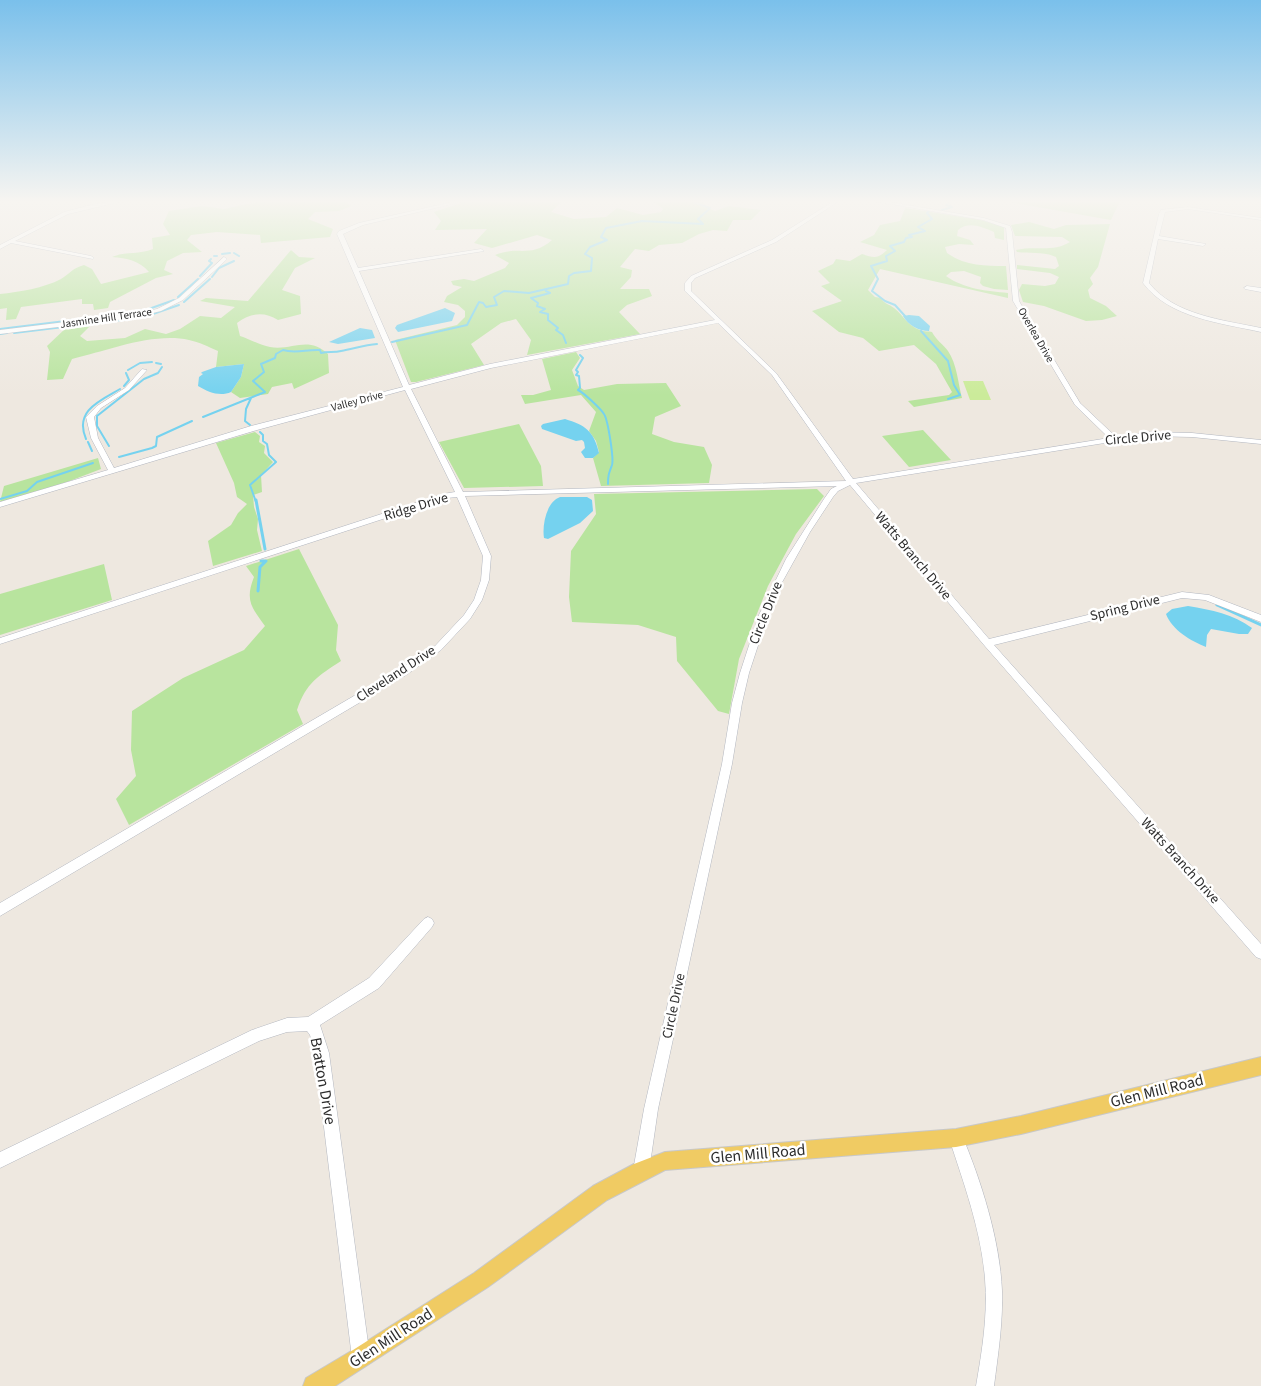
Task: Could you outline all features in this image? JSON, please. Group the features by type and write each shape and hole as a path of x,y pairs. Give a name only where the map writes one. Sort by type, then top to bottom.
{"main road":[{"name":"Glen Mill Road","path":"314,1386 361,1358 481,1280 600,1193 641,1171 665,1161 956,1138 1021,1125 1261,1066"}],"street":[{"name":"Jasmine Hill Terrace","path":"0,332 132,316 159,310 182,299 217,266"},
{"name":"Cleveland Drive","path":"0,910 403,672 438,648 467,617 478,600 485,580 487,556 460,494 407,388 354,266"},
{"path":"356,270 384,266"},
{"name":"Watts Branch Drive","path":"717,266 690,280 687,287 690,293 774,374 851,482 987,643 1261,953"},
{"name":"Overlea Drive","path":"1012,266 1016,301 1077,404 1114,439"},
{"path":"1150,266 1146,283 1155,295 1181,308 1261,330"},
{"path":"1247,288 1261,290"},
{"name":"Valley Drive","path":"0,505 254,428 490,366 720,322"},
{"path":"112,471 94,438 90,426 90,417 99,407 127,389 144,370"},
{"name":"Circle Drive","path":"641,1171 651,1109 727,764 732,724 752,647 763,613 794,550 835,490 851,482 1114,439 1171,434 1261,442"},
{"name":"Ridge Drive","path":"0,641 446,496 460,494 838,484 851,482"},
{"name":"Spring Drive","path":"987,643 1182,595 1206,597 1261,619"},
{"path":"310,1024 374,983 428,923"},
{"name":"Bratton Drive","path":"0,1160 257,1035 287,1025 310,1024 316,1031 322,1053 361,1358"},
{"path":"956,1138 984,1224 993,1279 991,1344 985,1386"}],"green space":[{"path":"83,266 92,269 101,284 149,272 143,266 165,266 164,270 173,274 156,278 110,302 108,308 94,310 93,304 82,304 82,299 21,307 16,319 6,320 7,308 0,309 0,294 47,285"},
{"path":"278,266 300,266 295,268 282,290 300,296 301,314 278,320 268,315 252,315 237,323 240,336 262,345 278,348 307,344 314,345 328,354 329,373 294,389 292,383 272,387 268,394 240,398 231,392 241,377 244,364 216,367 218,351 189,340 160,338 145,340 72,359 63,379 47,380 50,352 47,346 67,327 90,326 80,336 87,341 125,338 145,329 166,334 180,329 200,316 221,318 235,307 200,301 206,298 248,301"},
{"path":"507,266 621,266 620,267 632,270 631,277 620,289 649,289 652,296 627,305 619,312 640,334 527,355 531,340 516,319 501,323 471,344 484,365 411,382 395,340 457,325 465,317 465,311 458,305 444,302 447,296 462,287 453,285 451,281 464,279 474,281"},
{"path":"829,266 1006,266 1008,290 983,286 980,283 981,277 964,271 951,272 946,276 968,287 1008,293 1008,298 880,269 868,290 875,297 881,298 885,303 894,308 912,326 922,331 932,332 951,356 962,398 914,407 908,401 949,395 952,392 936,364 914,345 879,351 863,338 839,332 812,311 842,301 821,286 830,283 818,271"},
{"path":"1017,266 1055,269 1059,266 1098,266 1090,278 1093,284 1088,290 1090,298 1106,306 1117,316 1102,320 1086,321 1044,306 1023,302 1019,290 1022,284 1045,286 1055,284 1059,277 1050,273 1017,269"},
{"path":"576,352 580,358 572,370 578,386 584,390 617,384 666,383 681,406 655,417 652,434 674,442 704,447 712,465 709,483 601,486 593,458 599,452 596,441 589,431 596,412 581,395 525,404 521,395 533,395 551,390 542,359"},
{"path":"963,381 983,381 991,400 970,400"},
{"path":"519,424 541,466 543,486 464,488 439,442"},
{"path":"923,430 951,460 909,467 882,436"},
{"path":"255,432 260,436 259,442 265,446 264,453 273,462 261,475 262,492 253,495 258,519 257,530 262,551 213,566 208,541 231,525 238,513 247,504 237,497 234,483 216,443"},
{"path":"98,458 101,469 67,482 0,502 4,486"},
{"path":"817,489 824,496 796,534 768,586 739,659 729,714 718,711 677,661 676,637 638,625 572,622 569,597 571,551 596,514 594,494"},
{"path":"299,549 338,625 336,650 341,661 319,676 304,693 297,710 303,724 129,825 116,799 136,776 131,750 132,711 183,678 244,650 265,626 251,603 250,592 254,577 246,566"},
{"path":"104,564 112,600 0,635 0,594"}],"water":[{"path":"445,308 455,313 452,321 398,332 395,328 397,325"},
{"path":"903,316 919,316 930,326 929,331 921,330 911,325"},
{"path":"360,328 372,330 375,338 338,344 329,342"},
{"path":"244,364 241,377 231,392 223,394 214,393 198,386 199,377 203,374 202,372 216,367"},
{"path":"565,419 588,430 597,445 599,453 593,458 585,458 581,452 585,448 582,440 576,441 542,429 541,426 543,424"},
{"path":"560,497 587,497 592,500 593,511 580,523 548,539 544,538 544,521 548,509"},
{"path":"1188,606 1230,616 1252,628 1248,634 1211,629 1207,635 1206,647 1194,642 1177,630 1166,614 1172,609"}],"waterway":[{"path":"200,276 210,266"},
{"path":"212,277 219,268 224,266"},
{"path":"392,342 467,325 479,302 483,303 486,307 497,305 494,297 504,291 529,293 568,284 569,276 574,273 591,271 591,266"},
{"path":"872,266 878,279 872,291 885,301 895,305 905,316"},
{"path":"178,297 198,279"},
{"path":"184,302 210,279"},
{"path":"546,291 550,293 531,298 538,303 537,306 545,309 540,312 548,314 548,320 558,328 556,330 563,335 566,343"},
{"path":"88,319 146,310 174,300"},
{"path":"150,315 179,305"},
{"path":"136,318 144,316"},
{"path":"0,329 82,319"},
{"path":"14,333 130,319"},
{"path":"921,331 948,361 954,385 960,395 948,399"},
{"path":"0,334 7,333"},
{"path":"203,417 265,392 253,381 264,372 261,364 275,358 276,354 283,350 292,352 315,350 320,350 321,353 338,352 377,344"},
{"path":"580,355 583,358 576,370 578,372 576,375 579,376 580,388 578,390 606,418 612,461 608,484"},
{"path":"128,370 140,363 152,362"},
{"path":"156,363 161,364"},
{"path":"109,446 97,426 97,416 144,379 158,373 162,367"},
{"path":"124,386 129,380 126,373"},
{"path":"86,439 83,429 83,421 86,414 97,403 120,389"},
{"path":"250,425 245,421 246,409 251,398"},
{"path":"119,457 152,448 156,446 157,437 192,421"},
{"path":"256,502 250,485 276,462 269,455 267,444 263,441 263,435 260,432"},
{"path":"88,442 92,451"},
{"path":"0,499 27,491 37,482 93,463"},
{"path":"256,500 265,549"},
{"path":"258,591 260,567 266,561 261,561"},
{"path":"1217,605 1261,625"}]}
